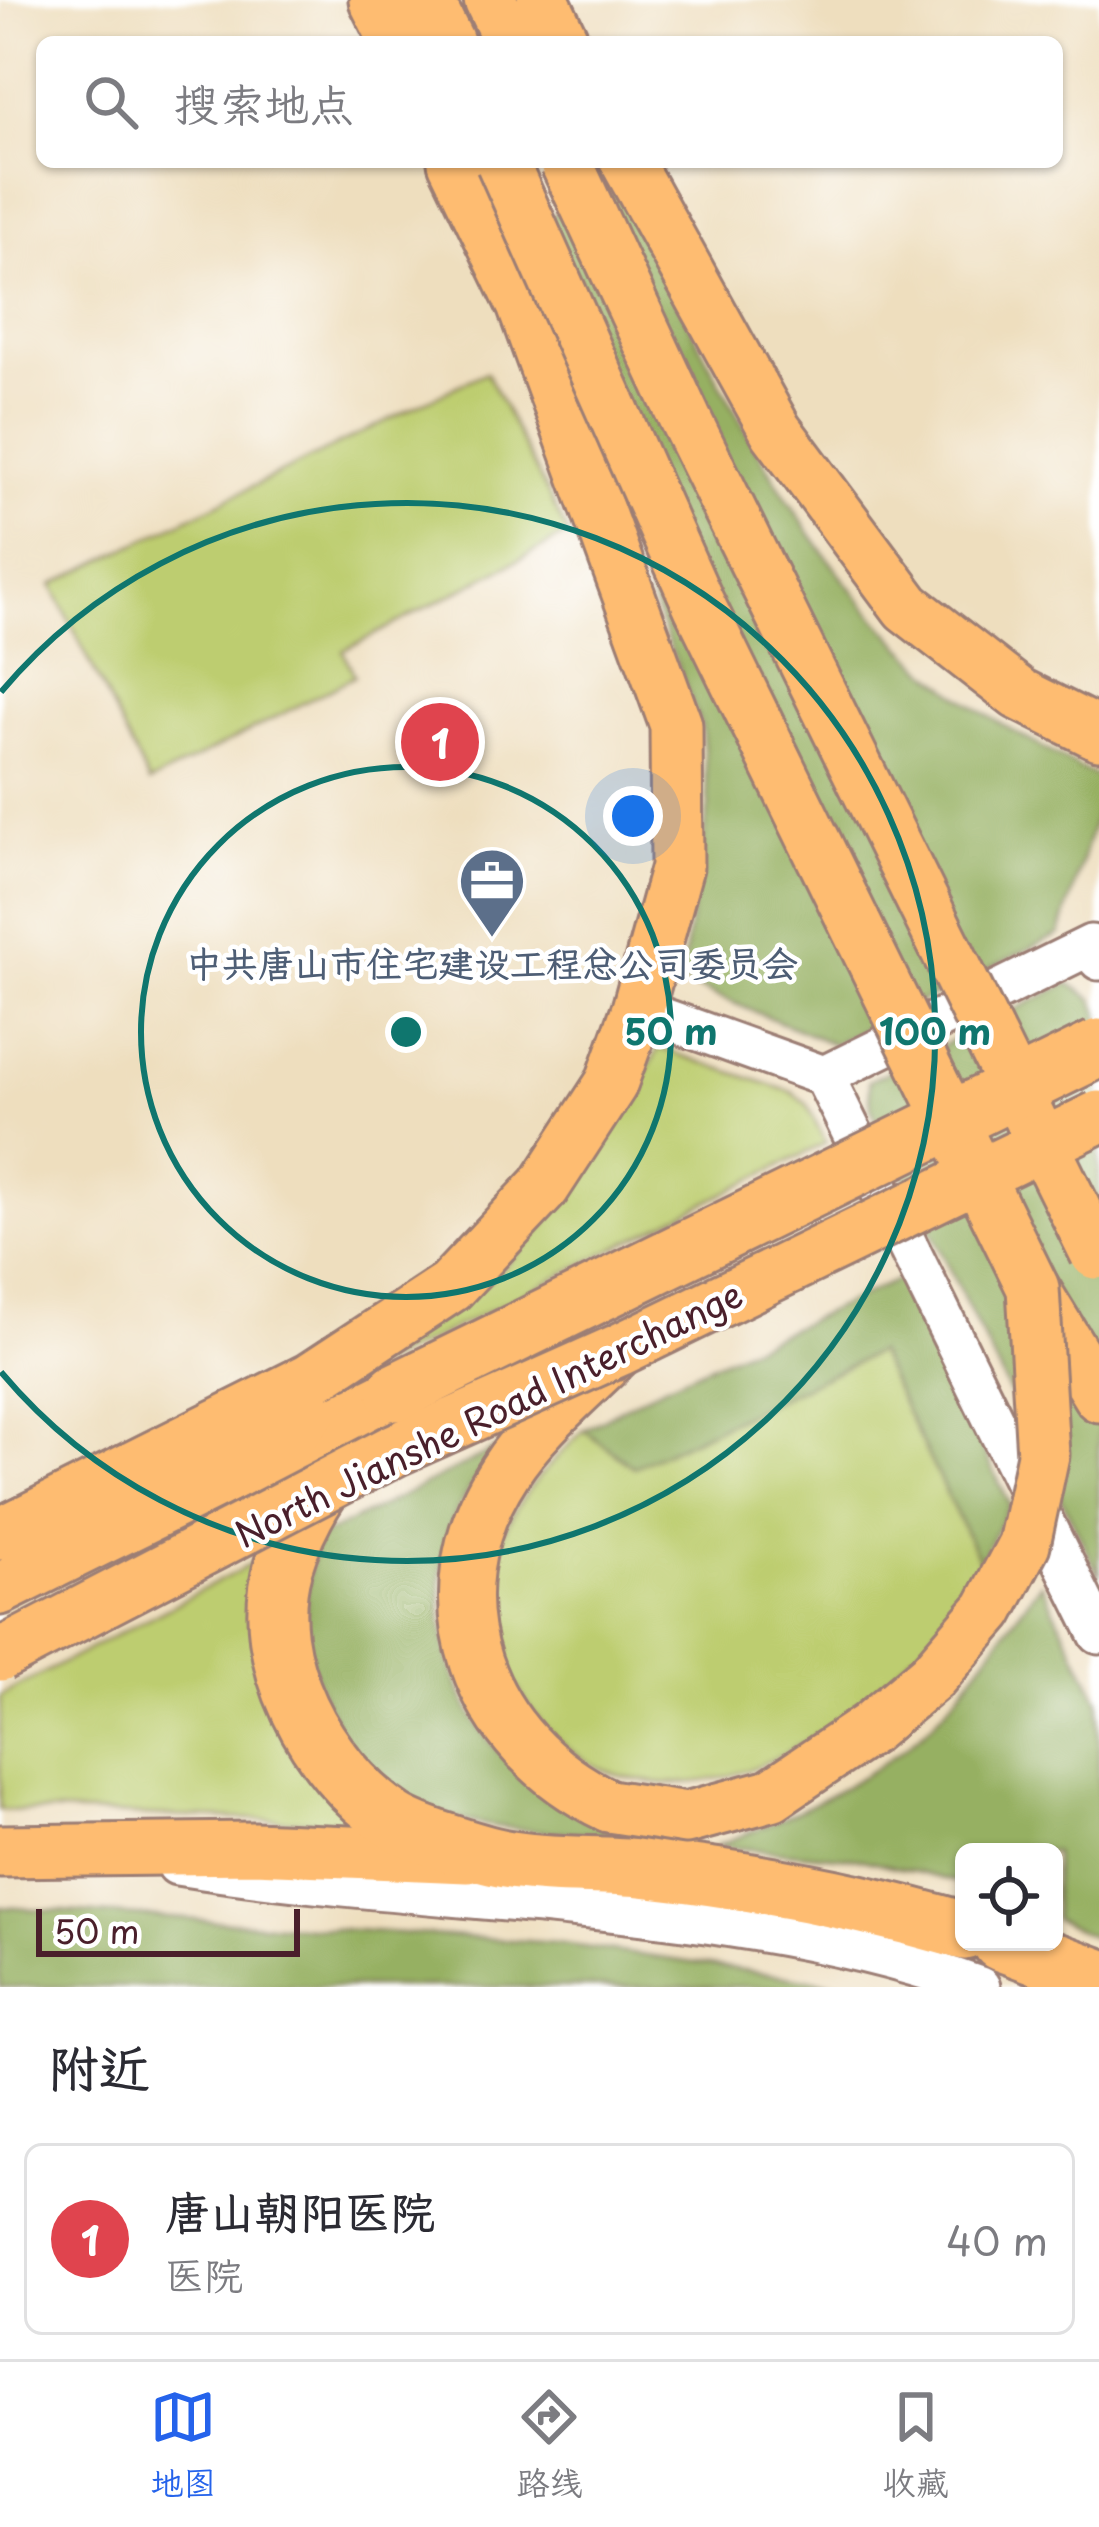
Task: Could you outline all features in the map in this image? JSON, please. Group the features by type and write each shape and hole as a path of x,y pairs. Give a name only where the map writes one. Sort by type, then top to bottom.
{"highway":[{"name":"North Jianshe Road Interchange","path":"397,1392 1099,1048"},
{"path":"397,1392 314,1498 282,1569 278,1624 287,1679 309,1726 341,1772 395,1821 504,1859 639,1868 782,1886 955,1929"},
{"path":"1025,1951 1099,1978"}],"main road":[{"path":"375,0 393,36"},
{"path":"428,0 445,36"},
{"path":"490,0 507,36"},
{"path":"543,0 560,36"},
{"path":"0,1534 310,1379 450,1287 544,1187 611,1084 638,1009 677,867 676,725 523,305 457,168"},
{"path":"505,168 699,605 1033,1288 1099,1396"},
{"path":"569,168 685,419 1098,1256"},
{"path":"630,168 776,430 907,607 1019,694 1099,734"},
{"name":"North Jianshe Road Interchange","path":"0,1655 1099,1117"},
{"path":"619,1350 505,1470 483,1516 466,1574 466,1629 488,1697 526,1753 568,1787 609,1806 686,1818 771,1795 869,1729 932,1676 989,1610 1024,1544 1043,1455 1033,1288"},
{"name":"North Jianshe Road Interchange","path":"0,1589 397,1392"},
{"path":"0,1851 254,1848 504,1859"}],"street":[{"path":"824,1076 1096,941"},
{"path":"638,1009 824,1076 1099,1634"},
{"path":"59,1847 291,1884 738,1927 931,1969 980,1987"}],"green space":[{"path":"615,183 713,371 784,494 867,608 915,659 957,694 1099,778 1099,804 1060,934 833,1044 680,981 709,806 702,728 509,237"},
{"path":"486,372 568,534 343,651 355,676 149,783 52,585"},
{"path":"1069,983 1093,999 1099,1012 1099,1576 871,1108 869,1081"},
{"path":"659,1048 792,1092 807,1104 826,1143 348,1381 479,1289 540,1230 596,1156"},
{"path":"901,1278 1010,1505 980,1562 877,1352 634,1467 584,1430 647,1394"},
{"path":"878,1351 980,1562 944,1625 838,1719 805,1742 736,1774 661,1783 621,1776 586,1761 555,1737 530,1707 510,1672 498,1635 493,1596 496,1557 509,1521 533,1484 584,1430 634,1467"},
{"path":"500,1447 457,1511 442,1566 443,1631 461,1693 476,1722 518,1770 564,1798 650,1836 499,1827 426,1809 393,1792 357,1763 318,1685 308,1644 306,1602 318,1538"},
{"path":"259,1560 260,1643 271,1708 301,1765 362,1823 0,1810 0,1696"},
{"path":"1041,1583 1099,1700 1099,1940 1063,1923 1063,1843 955,1843 955,1882 862,1859 715,1846 864,1776 917,1737 966,1684"},
{"path":"0,1907 556,1943 861,1987 0,1987"}],"place":[{"name":"唐山朝阳医院","path":"440,742"},
{"name":"中共唐山市住宅建设工程总公司委员会","path":"492,940"}]}
